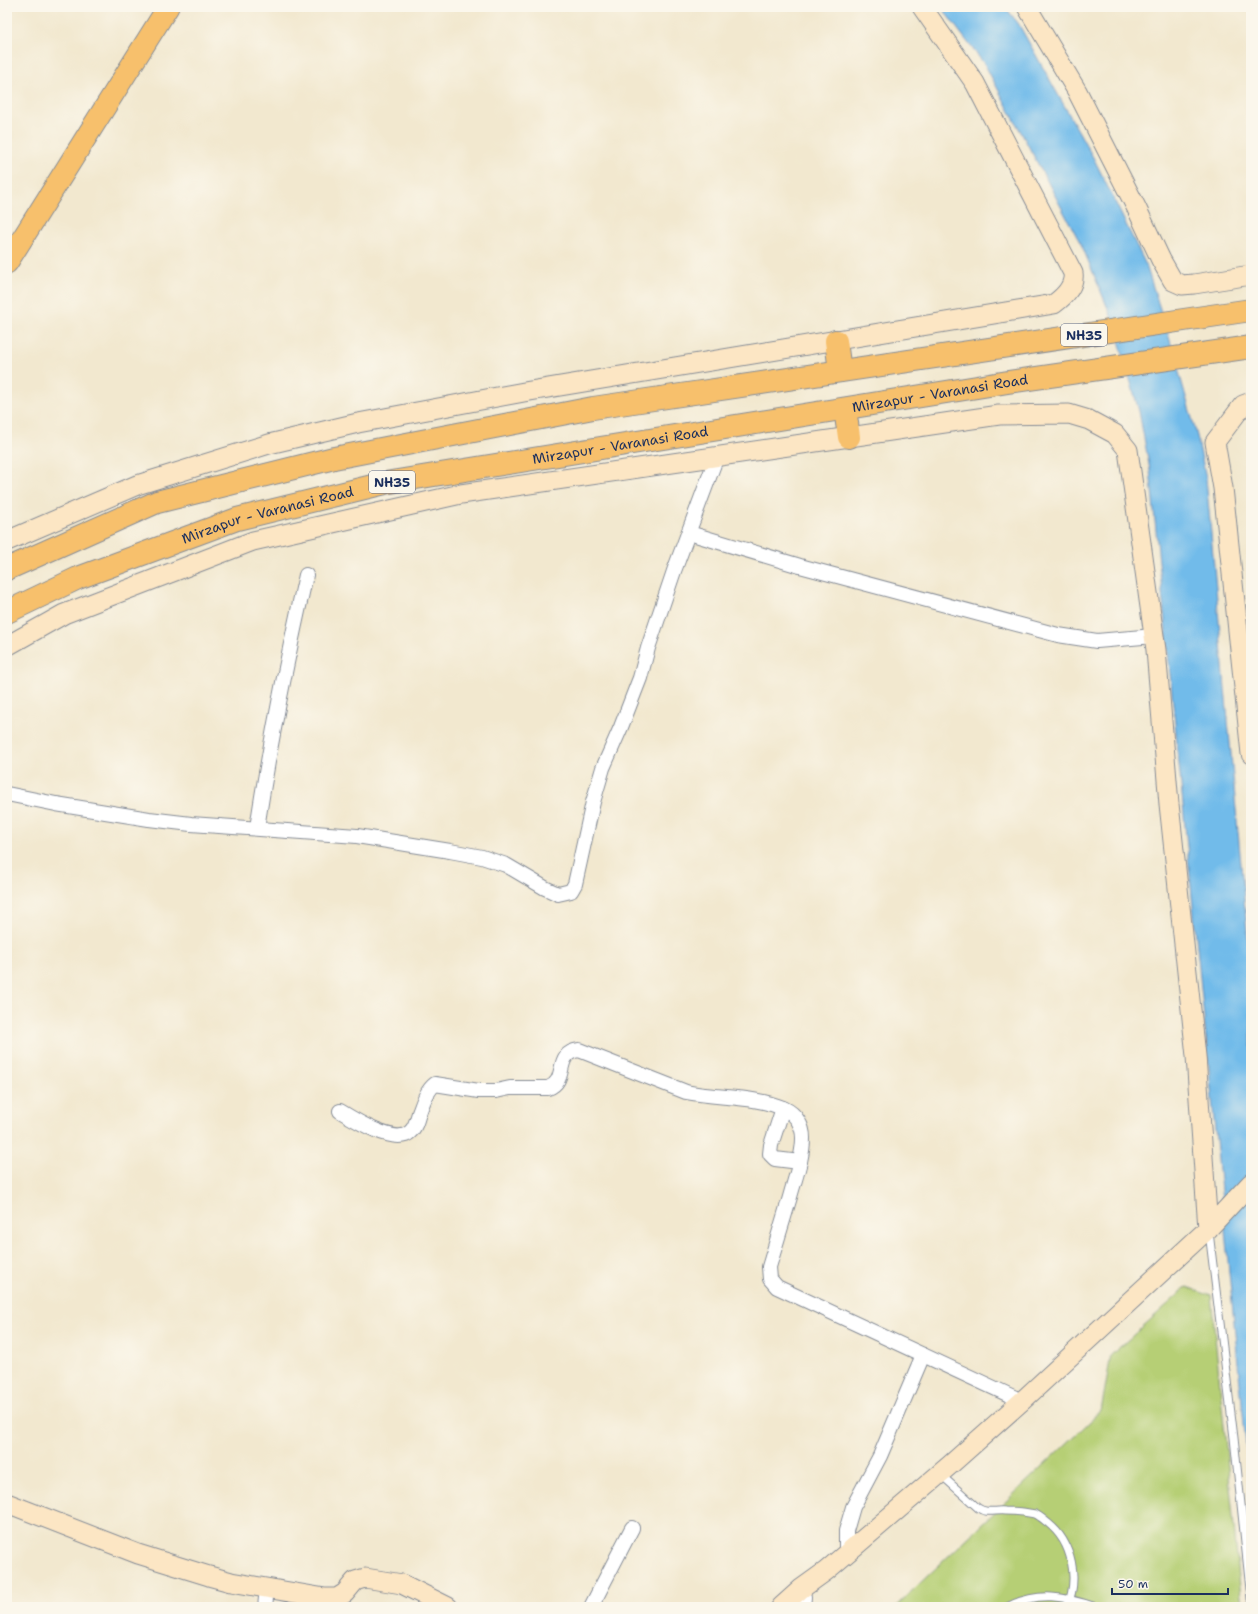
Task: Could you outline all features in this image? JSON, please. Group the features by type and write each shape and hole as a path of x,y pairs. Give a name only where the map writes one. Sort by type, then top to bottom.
{"highway":[{"name":"NH35","path":"7,569 157,502 334,458 593,408 1251,310"},
{"path":"836,341 840,371"},
{"name":"Mirzapur - Varanasi Road","path":"7,612 78,578 244,517 385,483 926,395 1251,347"},
{"path":"845,409 848,437"}],"main road":[{"path":"7,263 168,7"}],"street":[{"path":"7,541 137,485 277,442 358,423 508,395 1054,304 1068,292 1074,281 1073,273 1041,208 975,83 922,7"},
{"path":"1027,7 1077,91 1173,281 1182,285 1251,275"},
{"path":"1251,402 1243,405 1215,442 1223,488 1250,733 1251,754"},
{"path":"7,646 64,614 253,541 461,494 999,415 1069,414 1089,420 1115,434 1128,450 1154,636 1169,804 1213,1225"},
{"path":"7,794 56,804 149,819 191,824 357,836 456,852 482,857 506,865 558,894 571,892 575,884 602,768 621,727 640,678 650,641 674,571 718,456"},
{"path":"689,533 800,566 1058,635 1097,641 1154,636"},
{"path":"257,828 271,738 306,575"},
{"path":"340,1111 368,1126 390,1135 402,1136 409,1134 413,1128 430,1088 435,1084 479,1091 496,1091 510,1088 548,1088 554,1086 558,1081 565,1057 570,1051 579,1050 686,1092 704,1096 737,1098 763,1102 784,1108 792,1112 799,1122 803,1136 800,1162 769,1267 770,1279 777,1287 1022,1401"},
{"path":"784,1108 771,1145 770,1154 775,1159 800,1162"},
{"path":"781,1607 802,1598 826,1571 940,1474 1022,1401 1213,1225 1251,1183"},
{"path":"846,1554 846,1531 853,1507 880,1456 923,1355"},
{"path":"7,1503 138,1554 231,1582 325,1598 337,1598 345,1593 355,1581 365,1578 402,1584 448,1607"},
{"path":"591,1607 632,1528"},
{"path":"265,1607 267,1588"}],"lane":[{"path":"1213,1225 1251,1599"},
{"path":"940,1474 984,1512 1002,1510 1038,1515 1052,1527 1064,1541 1071,1559 1074,1578 1071,1598 1067,1607"},
{"path":"1011,1606 1032,1598 1045,1597 1071,1598 1096,1607"}],"green space":[{"path":"1187,1287 1211,1296 1242,1607 895,1607 1101,1411 1111,1355"}],"water":[{"path":"941,7 1005,7 1018,23 1094,159 1146,265 1169,337 1197,436 1206,478 1251,975 1251,1495 1150,470 1139,411 1114,323 1082,246 985,65"}]}
